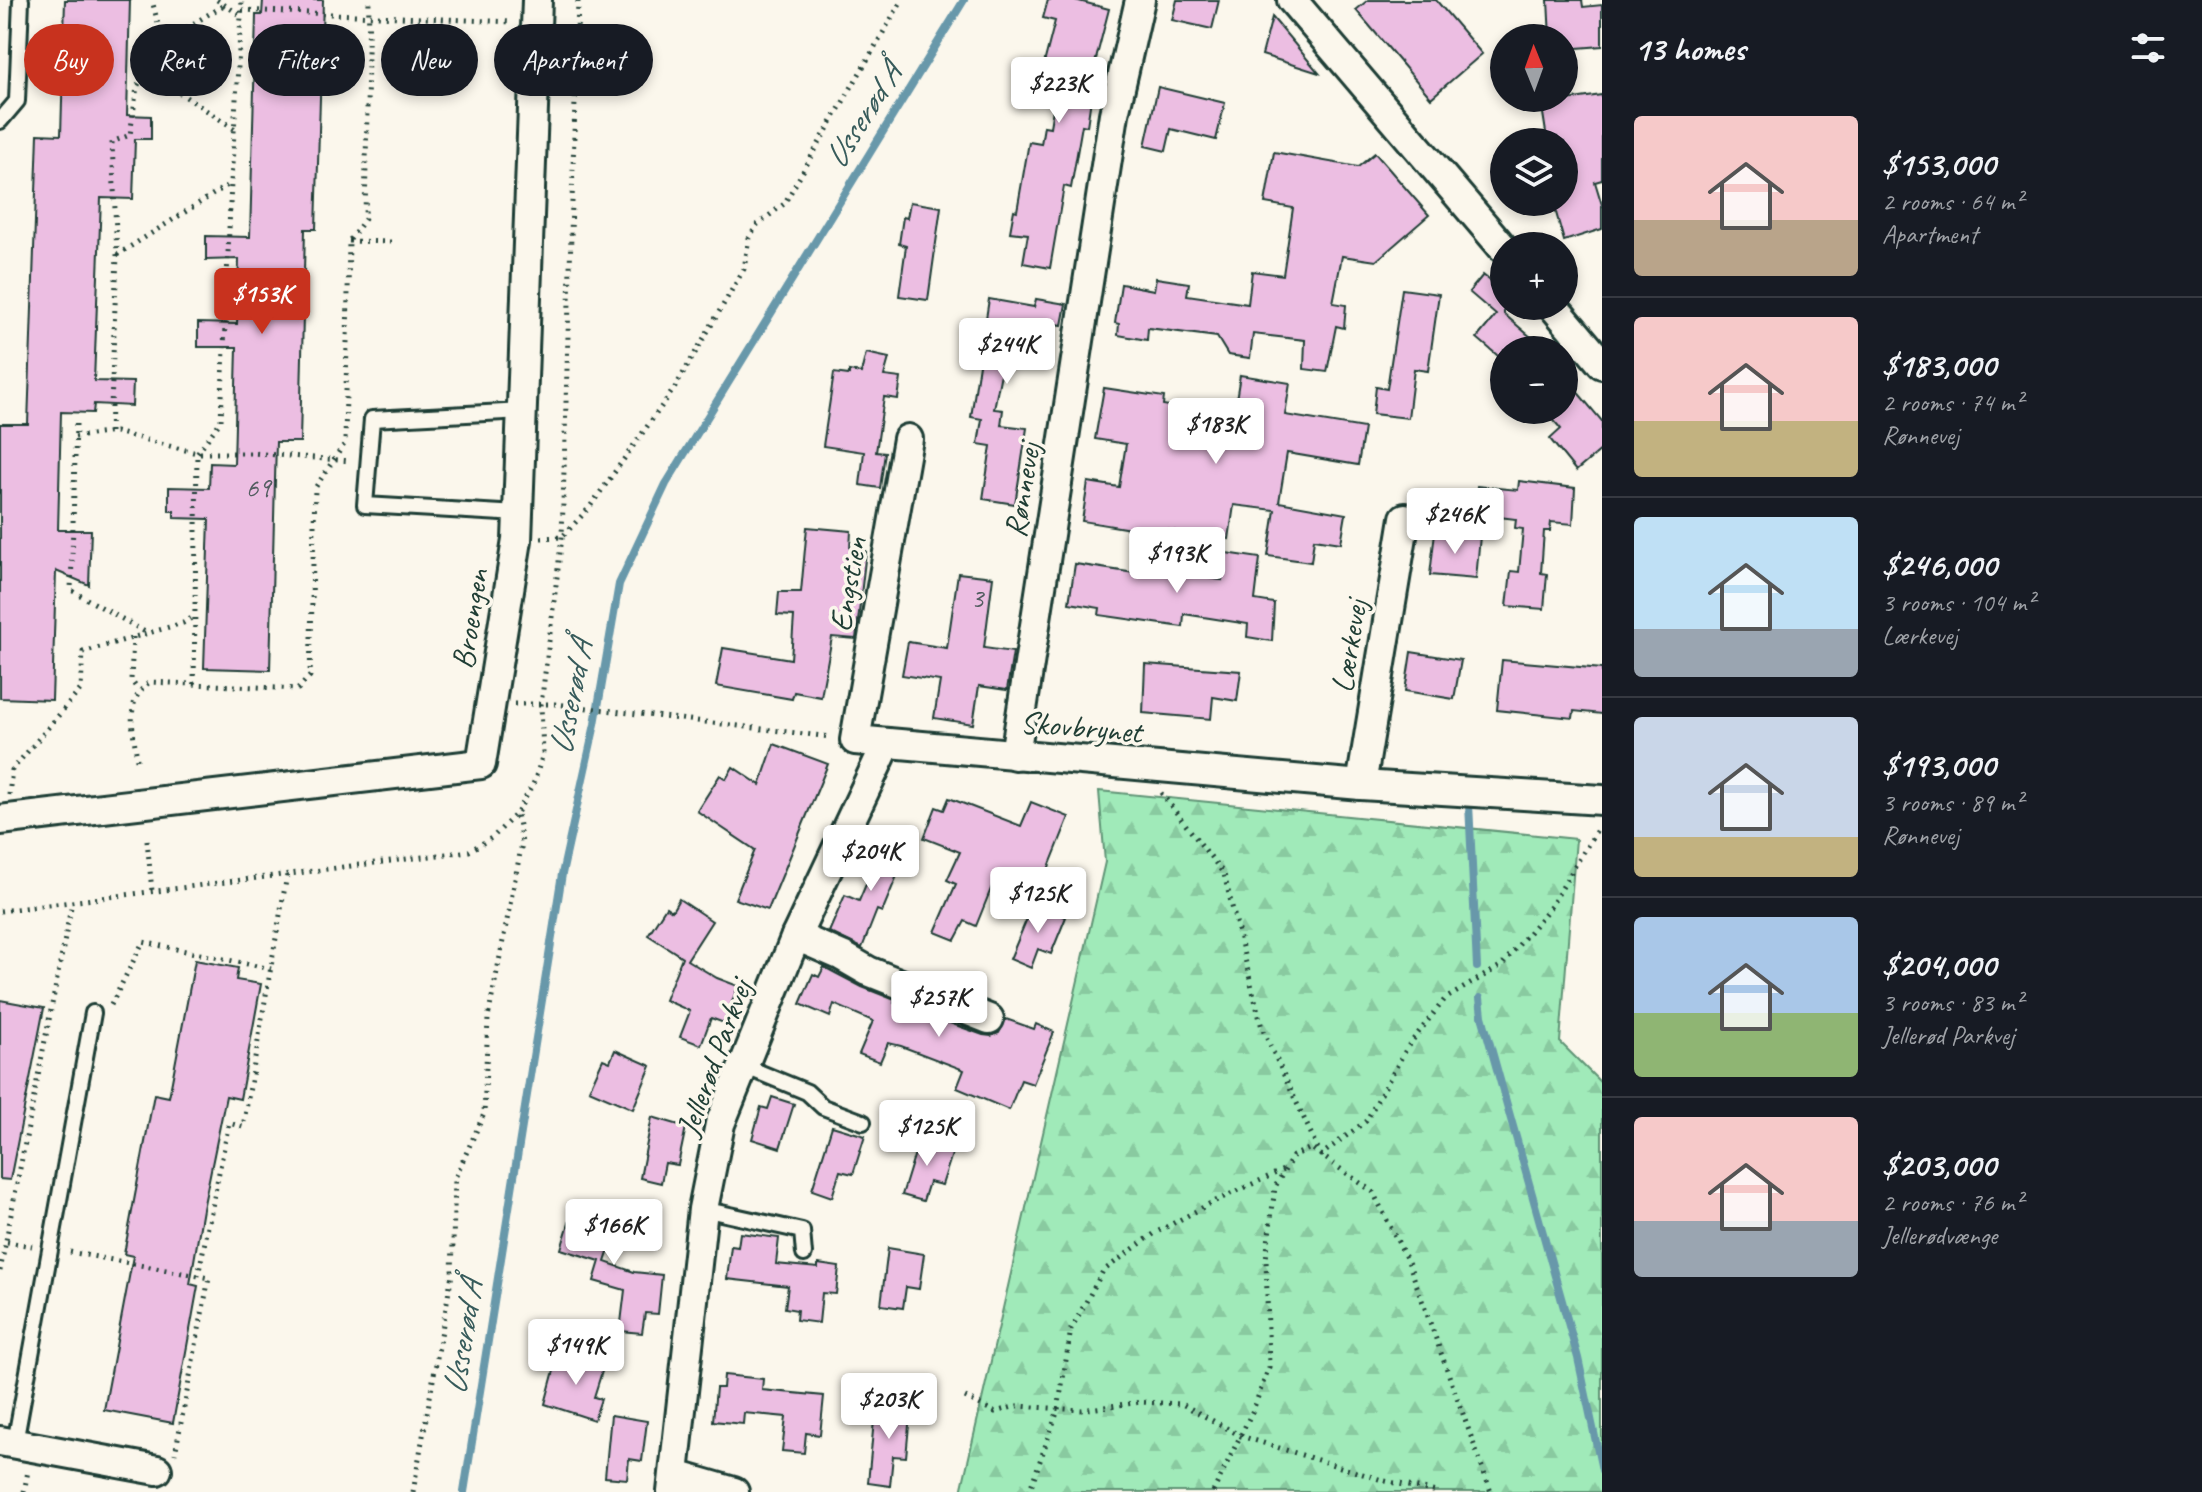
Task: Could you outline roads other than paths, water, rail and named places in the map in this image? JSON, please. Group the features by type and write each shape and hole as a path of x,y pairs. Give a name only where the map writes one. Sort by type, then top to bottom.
{"street":[{"name":"Rønnevej","path":"1015,755 1114,114 1140,0"},
{"path":"1292,0 1490,233"},
{"name":"Broengen","path":"3,820 481,764 518,527 537,11"},
{"path":"1565,320 1602,364"},
{"name":"Engstien","path":"855,740 908,439"},
{"name":"Lærkevej","path":"1361,785 1405,518"},
{"name":"Skovbrynet","path":"855,740 1361,785 1602,800"},
{"name":"Jellerød Parkvej","path":"673,1484 703,1209 720,1124 796,936 887,743"},
{"path":"796,936 868,971 989,1019"},
{"path":"8,1442 166,1464"},
{"path":"673,1484 734,1492"}],"lane":[{"path":"0,121 17,101 21,0"},
{"path":"518,527 365,505 372,419 522,411"},
{"path":"8,1442 50,1249 93,1013"},
{"path":"744,1066 807,1092 823,1107 863,1122"},
{"path":"703,1209 802,1231 804,1254"}],"waterway":[{"name":"Usserød Å","path":"464,1492 562,874 595,724 619,584 666,484 964,0"},
{"path":"1469,804 1477,967"},
{"path":"1480,998 1482,1016 1578,1358 1602,1470"}]}
